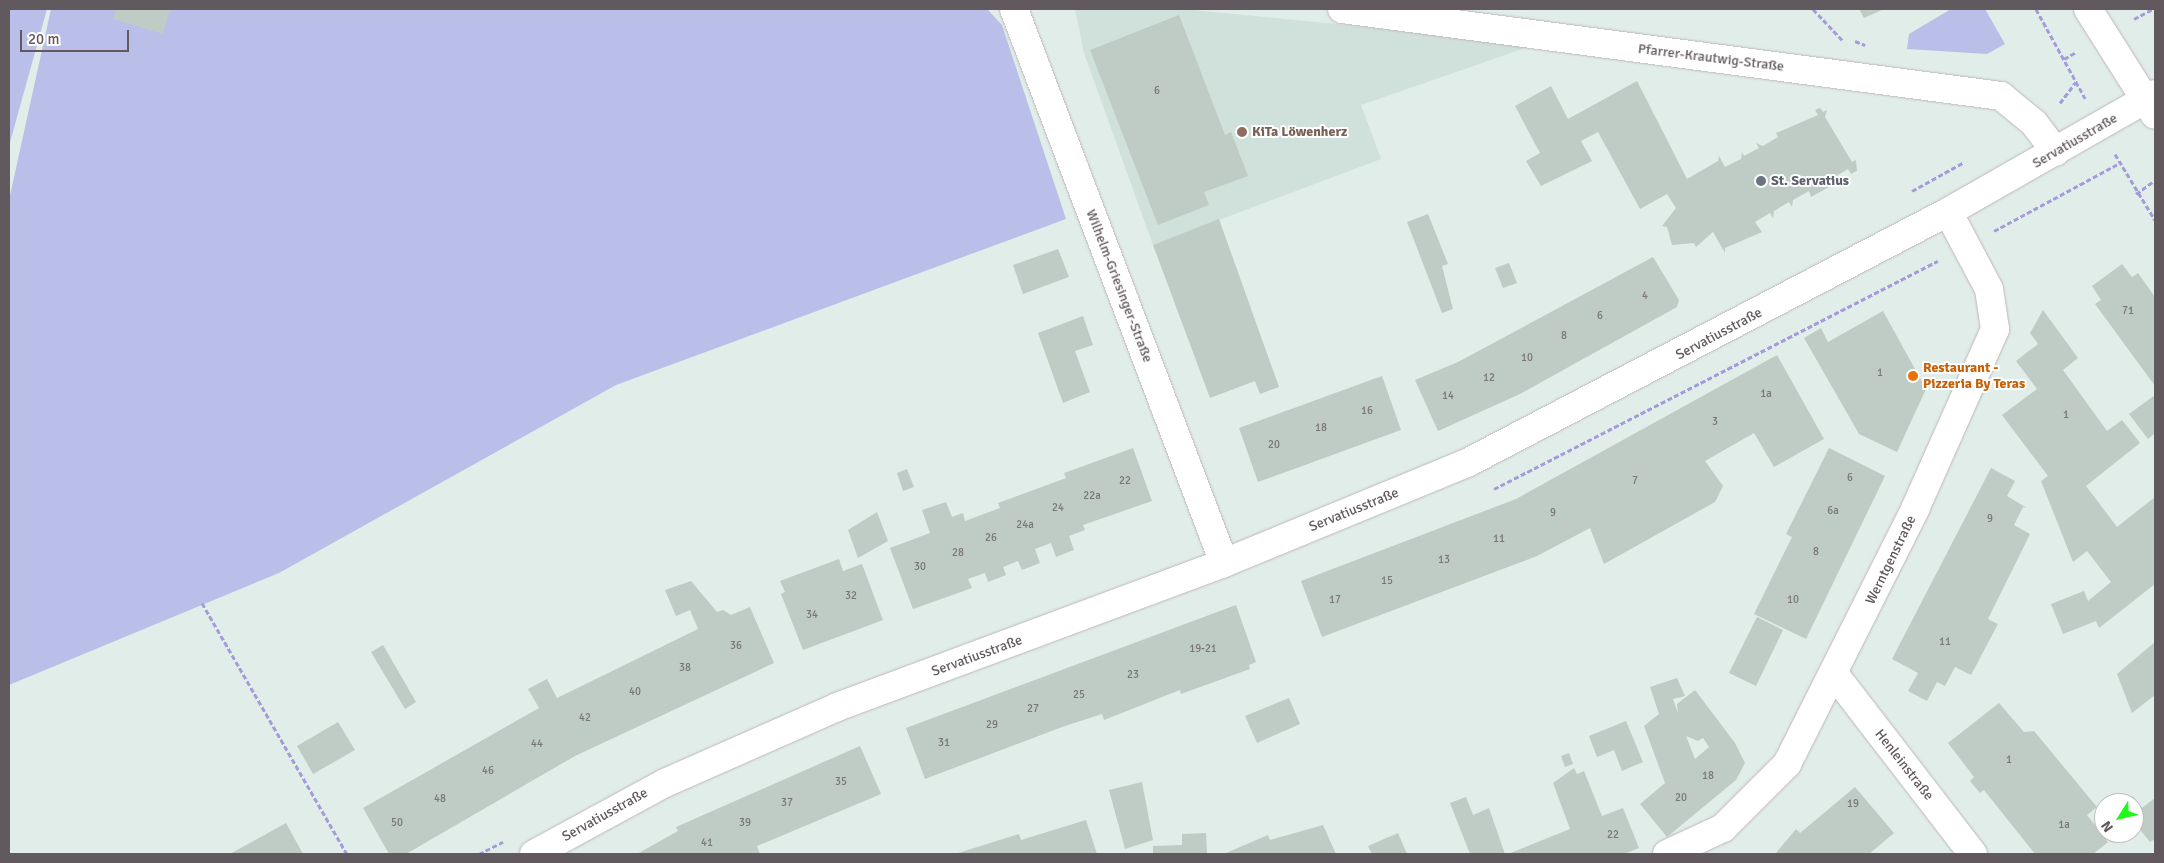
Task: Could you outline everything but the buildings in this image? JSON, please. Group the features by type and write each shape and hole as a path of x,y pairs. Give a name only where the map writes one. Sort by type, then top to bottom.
{"street":[{"name":"Wilhelm-Griesinger-Straße","path":"1014,9 1224,563"},
{"name":"Pfarrer-Krautwig-Straße","path":"1342,9 2001,96 2034,123 2056,152"},
{"path":"2088,9 2152,103"},
{"name":"Servatiusstraße","path":"534,854 665,783 837,707 1224,563 1467,463 1948,212 2056,152 2152,103"},
{"name":"Werntgenstraße","path":"1667,854 1724,828 1787,764 1835,675 1995,330 1989,289 1948,212"},
{"name":"Henleinstraße","path":"1835,675 1973,854"}],"path":[{"path":"2036,9 2055,42"},
{"path":"1966,246 2120,163"},
{"path":"2136,194 2155,180"},
{"path":"202,603 347,854"}],"shaded area":[{"path":"9,9 47,9 9,146"},
{"path":"51,9 987,9 1002,25 1066,219 616,385 279,573 9,685 9,200"},
{"name":"KiTa Löwenherz","path":"1075,9 1183,9 1537,44 1361,105 1381,159 1153,245 1084,53"},
{"path":"1951,9 1985,9 2005,44 1987,54 1907,49 1909,34"}],"place":[{"name":"KiTa Löwenherz","path":"1242,132"},
{"name":"St. Servatius","path":"1761,181"},
{"name":"Restaurant - Pizzeria By Teras","path":"1913,376"}]}
